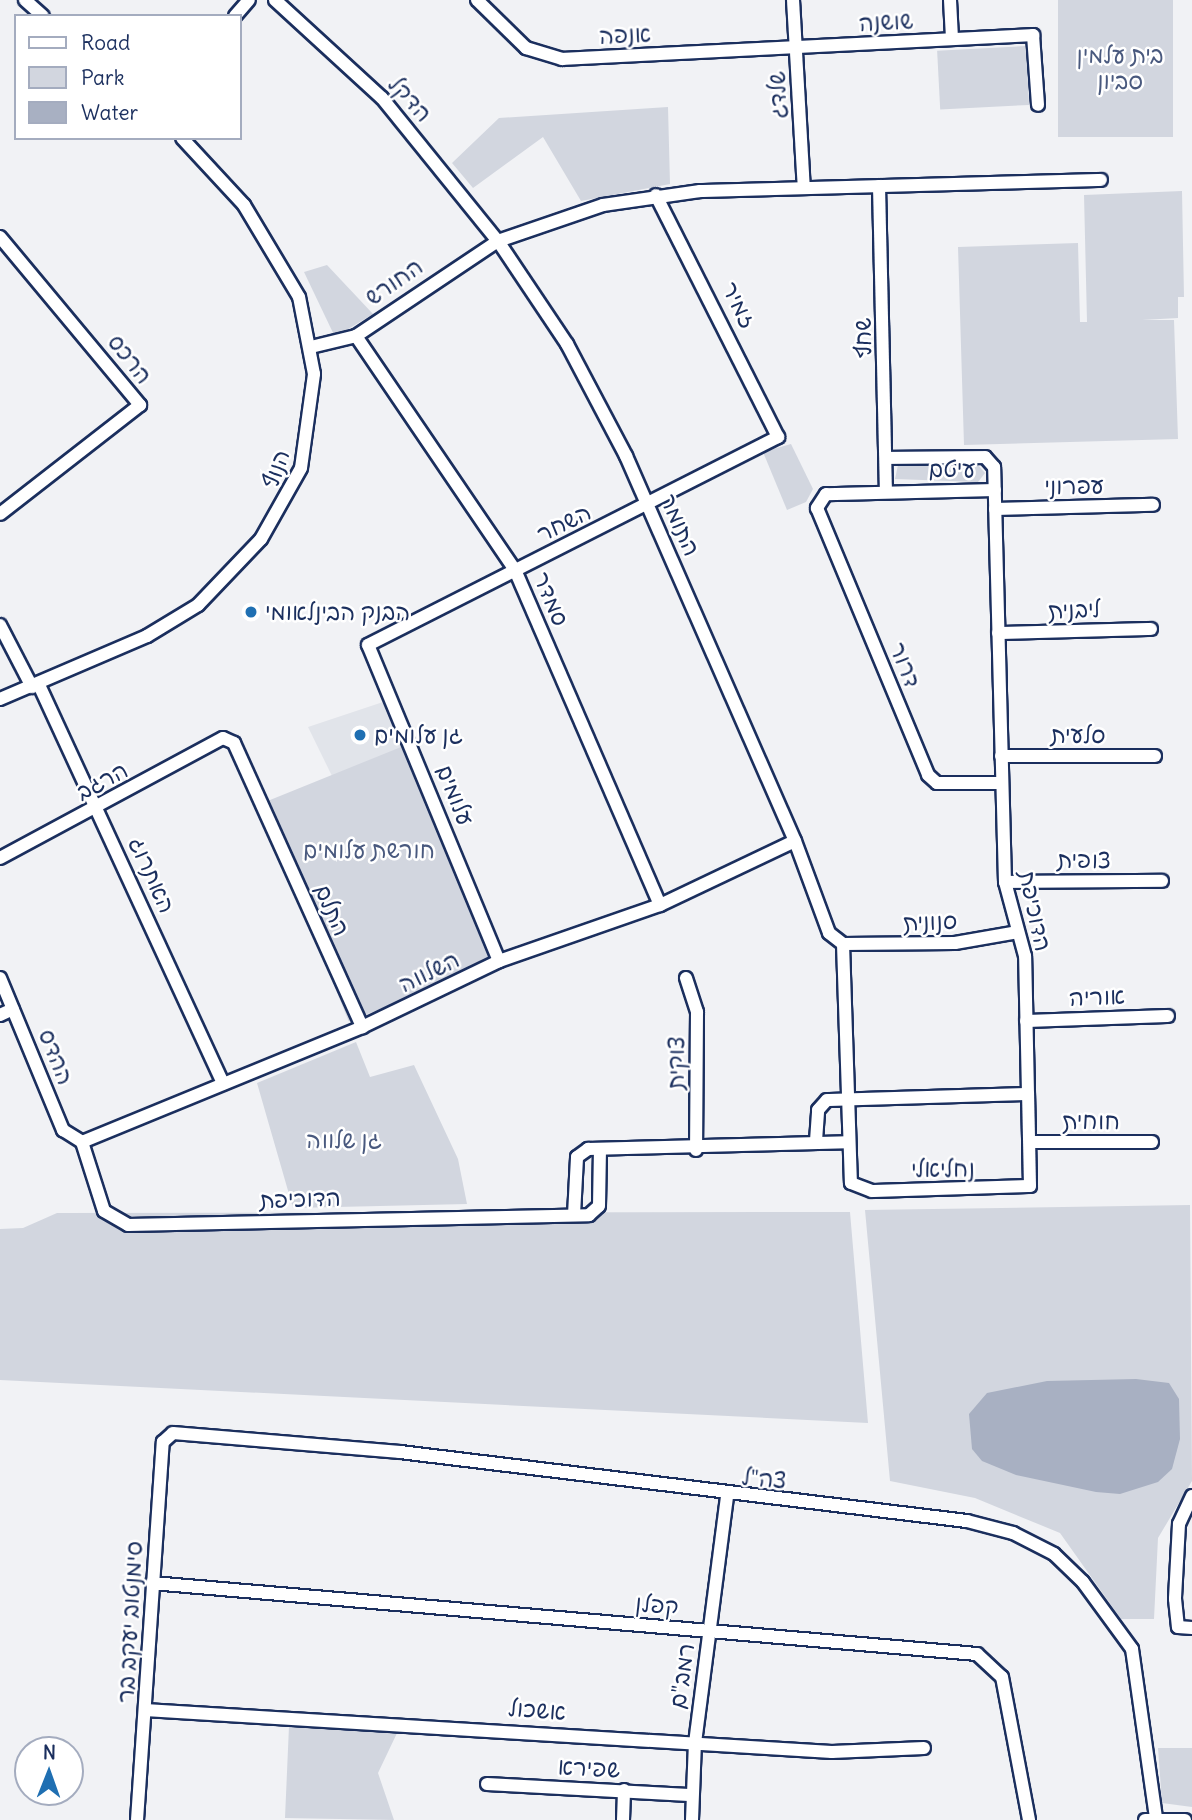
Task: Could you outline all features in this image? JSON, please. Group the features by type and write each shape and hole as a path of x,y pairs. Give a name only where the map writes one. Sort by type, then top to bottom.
{"street":[{"path":"25,0 41,14"},
{"path":"237,14 249,0"},
{"name":"הדקל","path":"275,0 382,98 498,241"},
{"name":"אנפה","path":"477,0 526,48 550,58 796,47"},
{"name":"שלדג","path":"793,0 804,188"},
{"path":"950,0 952,39"},
{"name":"שושנה","path":"796,47 1033,35 1038,105"},
{"name":"הנוף","path":"0,699 35,686 173,622 246,559 287,501 301,468 312,411 311,347 299,298 272,243 183,140"},
{"name":"החורש","path":"311,347 356,336 498,241 574,213 656,195 1101,180"},
{"name":"שחף","path":"879,186 886,490"},
{"name":"זמיר","path":"656,195 778,437"},
{"name":"הרכס","path":"0,237 140,405 0,514"},
{"name":"התומר","path":"498,241 597,398 648,506 795,841 829,933 843,944"},
{"name":"סמדר","path":"356,336 516,570 660,905"},
{"name":"השחר","path":"368,645 648,506 778,437"},
{"name":"עיטם","path":"818,500 886,490 995,490 994,467 985,457 886,458"},
{"name":"הדוכיפת","path":"995,490 1005,882 1018,932 1026,1021 1030,1186"},
{"name":"דרור","path":"818,500 928,775 937,783 1001,783"},
{"name":"עפרוני","path":"995,509 1153,505"},
{"name":"האתרוג","path":"0,625 99,807 223,1084"},
{"name":"ליבנית","path":"998,633 1151,629"},
{"name":"עלומים","path":"368,645 499,961"},
{"name":"הרגב","path":"0,858 223,738"},
{"name":"התלם","path":"223,738 233,743 362,1027"},
{"name":"סלעית","path":"1001,756 1155,756"},
{"name":"השלווה","path":"82,1142 362,1027 499,961 660,905 795,841"},
{"name":"צופית","path":"1005,882 1163,881"},
{"name":"סנונית","path":"843,944 955,943 1018,932"},
{"path":"600,1149 599,1206 589,1215 574,1215 577,1157 600,1149 696,1150 816,1141 847,1142 843,944"},
{"name":"ההדס","path":"0,978 63,1130 82,1142"},
{"name":"צוקית","path":"686,978 697,1012 696,1150"},
{"path":"0,1015 13,1009"},
{"name":"אוריה","path":"1026,1021 1168,1016"},
{"path":"816,1141 821,1104 847,1100 1028,1094"},
{"name":"הדוכיפת","path":"82,1142 104,1211 128,1225 574,1215"},
{"name":"נחליאלי","path":"847,1142 856,1189 1030,1186"},
{"name":"חוחית","path":"1030,1142 1152,1142"},
{"name":"צה\"ל","path":"173,1433 400,1452 727,1496 967,1521 1054,1554 1083,1582 1132,1649 1151,1819"},
{"name":"סימנטוב יעקב בר","path":"137,1820 163,1442 173,1433"},
{"name":"רמב\"ם","path":"692,1820 689,1795 727,1496"},
{"path":"1192,1496 1179,1524 1175,1599 1178,1627 1192,1628"},
{"name":"קפלן","path":"152,1583 710,1631 990,1660 1002,1677 1029,1820"},
{"name":"אשכול","path":"145,1710 844,1752 924,1748"},
{"name":"שפירא","path":"487,1784 689,1795"},
{"path":"623,1820 624,1790"},
{"path":"1151,1819 1185,1820"}],"shaded area":[{"name":"גן עלומים","path":"392,699 411,743 333,778 308,727"}],"green space":[{"name":"בית עלמין סביון","path":"1058,0 1173,0 1173,137 1058,137"},
{"path":"1026,46 1029,105 940,110 937,51"},
{"path":"668,107 670,184 581,201 543,137 473,188 452,163 499,118"},
{"path":"1182,191 1184,297 1178,297 1178,318 1142,320 1174,320 1178,439 964,445 958,247 1078,243 1080,322 1087,322 1084,195"},
{"path":"327,265 373,314 335,337 304,272"},
{"path":"791,444 813,489 806,502 787,510 763,452"},
{"path":"977,464 985,473 978,482 895,479 898,465"},
{"name":"חורשת עלומים","path":"411,743 499,961 349,1022 261,804"},
{"name":"גן שלווה","path":"356,1042 370,1077 414,1065 458,1159 467,1204 293,1208 257,1083"},
{"path":"1190,1205 1192,1481 1158,1538 1154,1619 1121,1619 1060,1533 975,1498 890,1481 865,1210"},
{"path":"850,1212 868,1423 0,1380 0,1229 23,1228 57,1213"},
{"path":"289,1726 398,1731 378,1773 394,1820 285,1818"},
{"path":"1158,1748 1192,1748 1192,1807 1162,1803"}],"water":[{"path":"1136,1379 1169,1383 1179,1399 1180,1439 1172,1469 1158,1482 1120,1494 1096,1492 1016,1475 982,1461 972,1449 969,1414 987,1393 1047,1381"}],"place":[{"name":"הבנק הבינלאומי","path":"251,612"},
{"name":"גן עלומים","path":"360,735"}]}
